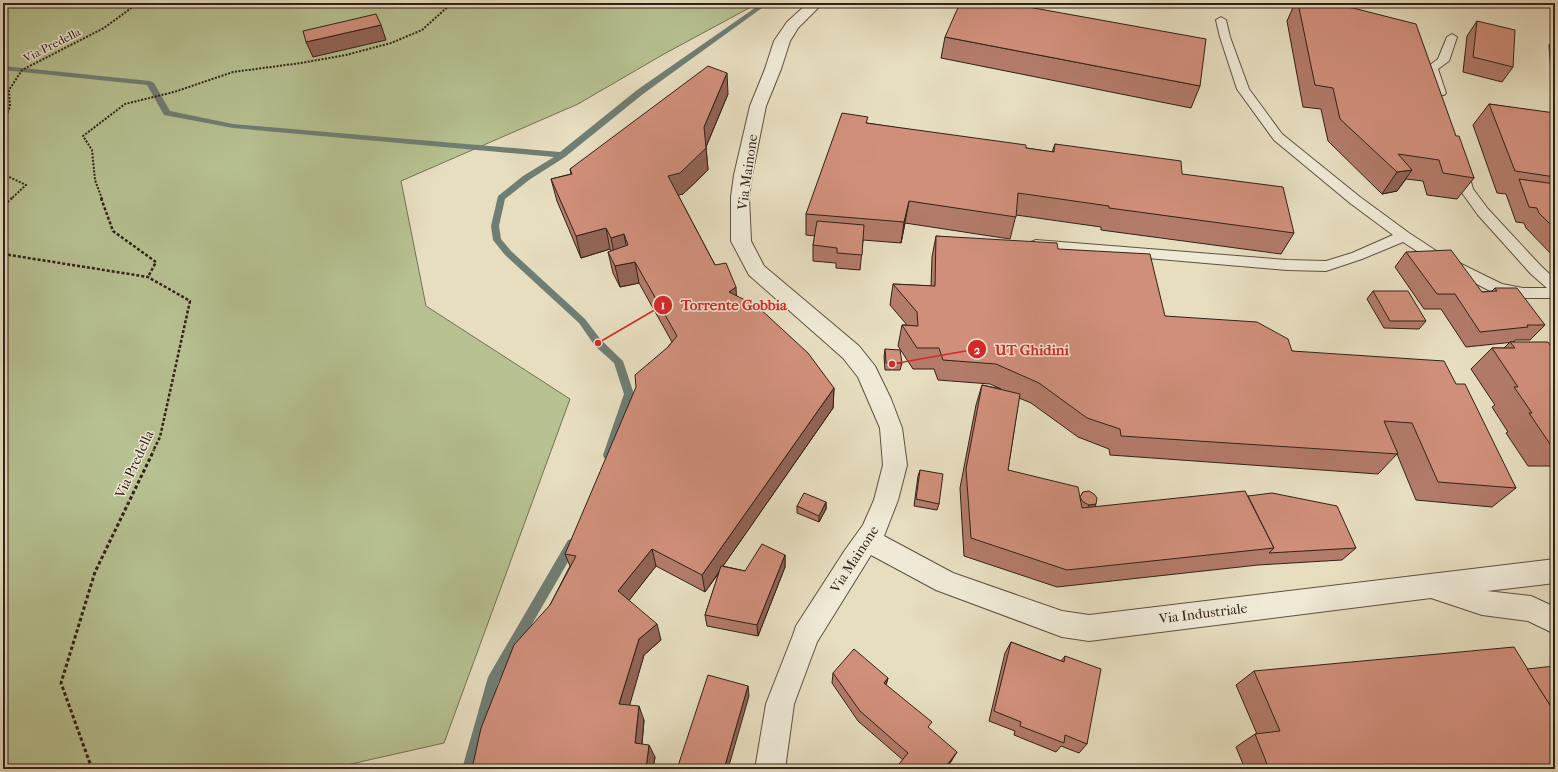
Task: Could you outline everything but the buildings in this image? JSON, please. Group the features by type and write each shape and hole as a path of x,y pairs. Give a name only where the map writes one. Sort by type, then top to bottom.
{"street":[{"name":"Via Mainone","path":"770,769 780,704 806,635 854,558 873,532 886,500 895,465 891,428 880,399 867,372 851,352 756,270 741,241 740,202 743,175 758,106 773,70 782,41 792,25 816,3"},
{"name":"Via Industriale","path":"867,540 945,582 1062,624 1088,628 1429,585 1555,571"},
{"path":"1429,585 1482,603 1531,609 1555,621"}],"lane":[{"path":"1221,20 1225,37 1244,89 1278,137 1355,200 1404,236 1436,257 1499,289 1523,293 1555,293"},
{"path":"1444,106 1432,68 1443,61 1452,37"},
{"path":"1456,152 1467,190 1471,196 1483,212 1531,264 1555,287"},
{"path":"1027,244 1287,265 1326,266 1357,256 1404,236"}],"path":[{"name":"Via Predella","path":"3,122 10,107 9,90 22,70 104,28 138,3"},
{"path":"148,277 156,262 113,231 95,180 92,150 83,136 125,104 174,92 233,72 302,63 346,55 391,43 422,30 452,3"},
{"path":"3,174 26,185 3,206"},
{"name":"Via Predella","path":"3,254 148,277 190,301 160,437 95,572 61,683 92,769"}],"green space":[{"path":"3,3 755,3 751,7 664,54 578,104 401,181 426,306 570,399 444,743 329,769 3,769"}],"waterway":[{"path":"562,155 640,92 766,3"},
{"path":"3,68 150,83 167,113 233,126 562,155"},
{"path":"562,155 526,178 501,198 495,226 497,240 508,253 582,321 598,343 618,361 629,394 608,455"},
{"path":"469,769 492,681 572,544"}],"place":[{"name":"Torrente Gobbia","path":"598,343"},
{"name":"UT Ghidini","path":"892,364"}]}
